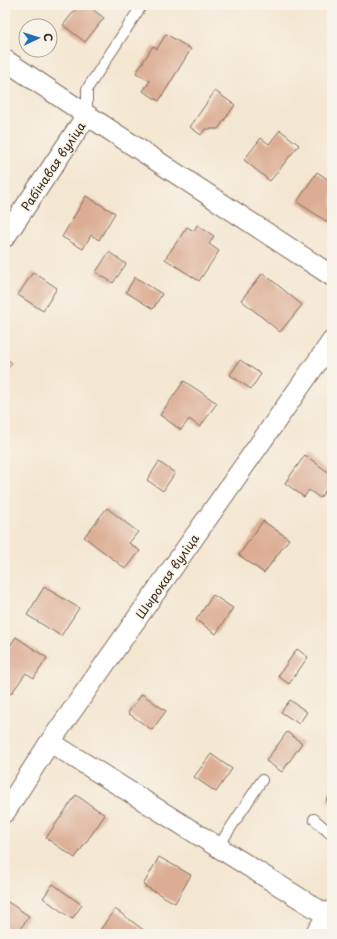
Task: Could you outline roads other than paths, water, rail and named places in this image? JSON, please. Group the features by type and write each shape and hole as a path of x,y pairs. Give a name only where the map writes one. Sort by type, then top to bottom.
{"street":[{"path":"5,60 332,276"},
{"name":"Рабінавая вуліца","path":"5,237 87,115"},
{"name":"Шырокая вуліца","path":"5,812 50,742 332,341"},
{"path":"50,742 218,847 330,913 315,934"}],"lane":[{"path":"87,115 87,89 142,5"},
{"path":"218,847 262,780"},
{"path":"314,819 332,835"}]}
